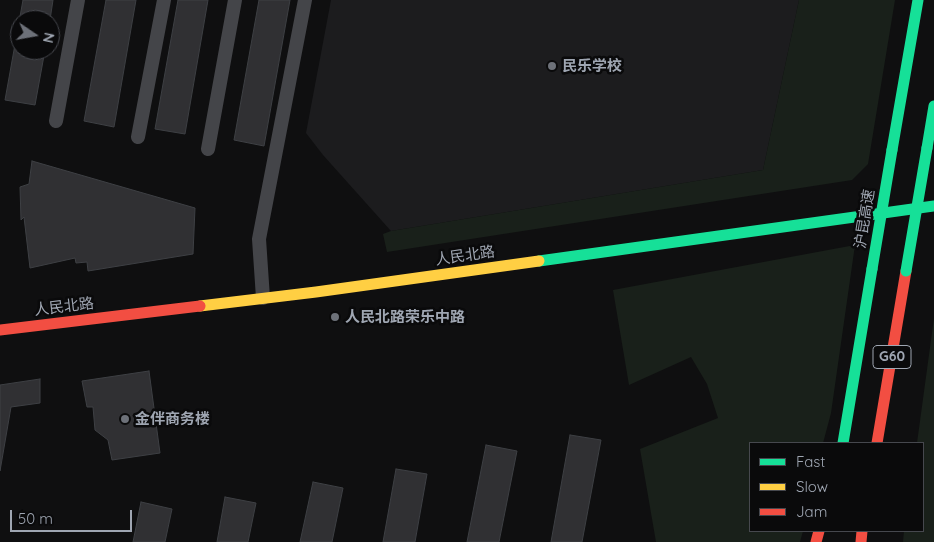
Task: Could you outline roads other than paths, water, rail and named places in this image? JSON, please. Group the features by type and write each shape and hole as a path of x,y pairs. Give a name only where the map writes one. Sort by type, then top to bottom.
{"main road":[{"name":"沪昆高速","path":"843,440 918,0"},
{"name":"G60","path":"877,442 934,106"},
{"name":"人民北路","path":"0,330 316,292 934,206"}],"street":[{"path":"56,121 78,0"},
{"path":"138,136 164,0"},
{"path":"208,149 236,0"},
{"path":"262,298 259,239 305,0"}],"place":[{"name":"民乐学校","path":"552,66"},
{"name":"人民北路荣乐中路","path":"335,317"},
{"name":"金伴商务楼","path":"125,419"}]}
